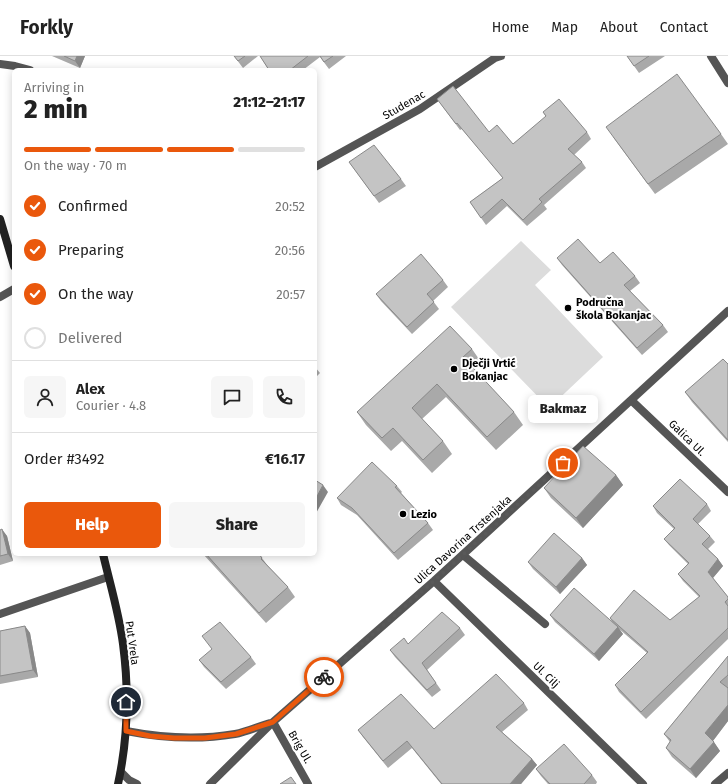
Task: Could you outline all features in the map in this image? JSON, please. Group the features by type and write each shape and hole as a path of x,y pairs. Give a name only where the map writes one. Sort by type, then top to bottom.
{"main road":[{"path":"0,219 12,259"},
{"name":"Put Vrela","path":"103,556 115,601 123,643 127,688 126,731 118,784"}],"street":[{"name":"Studenac","path":"317,166 420,109 495,58 501,56"},
{"path":"711,56 728,83"},
{"path":"0,64 22,68"},
{"path":"0,297 12,290"},
{"name":"Ulica Davorina Trstenjaka","path":"210,784 273,722 463,555 728,310"},
{"name":"Galica Ul.","path":"631,400 728,492"},
{"path":"463,555 545,624"},
{"path":"0,614 108,577"},
{"name":"Ul. Cilj","path":"434,581 643,784"},
{"path":"126,731 150,736 205,738 236,734 273,722"},
{"name":"Brig Ul.","path":"273,722 308,784"},
{"path":"120,772 129,780 137,784"},
{"path":"715,784 728,773"}],"shaded area":[{"path":"521,241 551,270 535,285 603,357 549,408 451,307"}],"building":[{"path":"64,56 77,56 75,61"},
{"path":"234,56 245,56 238,61"},
{"path":"260,56 308,56 293,68 268,68"},
{"path":"320,56 333,56 324,62"},
{"path":"627,56 649,56 634,66"},
{"path":"677,74 721,134 648,184 606,127"},
{"path":"453,86 489,132 497,125 513,144 546,116 543,112 559,99 587,132 568,149 582,162 539,199 542,202 523,220 502,199 481,218 470,202 503,178 457,123 456,124 437,99"},
{"path":"374,145 401,179 374,196 349,162"},
{"path":"578,239 600,263 613,252 635,276 624,285 663,325 637,348 557,258"},
{"path":"421,254 443,280 427,294 434,302 407,327 376,294"},
{"path":"450,326 472,349 463,357 514,412 487,437 437,384 412,408 443,441 423,460 393,428 382,438 357,412"},
{"path":"723,359 728,364 728,440 685,392"},
{"path":"583,446 616,475 576,518 544,488"},
{"path":"372,462 397,486 395,487 428,523 394,553 352,508 337,498"},
{"path":"680,479 707,504 693,519 710,536 702,544 718,559 708,572 728,597 725,602 728,606 728,628 641,712 615,685 648,652 610,618 634,590 670,620 700,596 678,574 689,563 664,539 675,528 653,506"},
{"path":"317,481 323,485 317,496"},
{"path":"2,529 8,554 0,556 0,530"},
{"path":"554,533 582,558 556,587 528,562"},
{"path":"208,556 260,556 261,559 288,587 259,613"},
{"path":"574,588 618,627 594,654 550,615"},
{"path":"442,612 460,628 422,663 436,683 427,690 390,650 404,638 408,644"},
{"path":"220,622 251,657 221,682 199,660 212,649 202,636"},
{"path":"25,626 33,670 0,676 0,631"},
{"path":"728,656 728,675 720,682 728,688 728,705 705,733 714,742 690,769 666,748 671,740 664,734"},
{"path":"496,674 524,703 496,727 532,759 510,784 442,784 407,741 383,761 358,730 401,694 434,729"},
{"path":"564,744 592,775 584,784 550,784 536,769"},
{"path":"291,777 296,784 280,784"}],"way so far":[{"path":"324,677 434,581 563,463"}],"place":[{"name":"Područna škola Bokanjac","path":"568,308"},
{"name":"Dječji Vrtić Bokanjac","path":"454,369"},
{"name":"Bakmaz","path":"563,463"},
{"name":"Lezio","path":"403,514"}],"route":[{"path":"126,702 126,731 150,736 205,738 236,734 273,722 324,677"}]}
